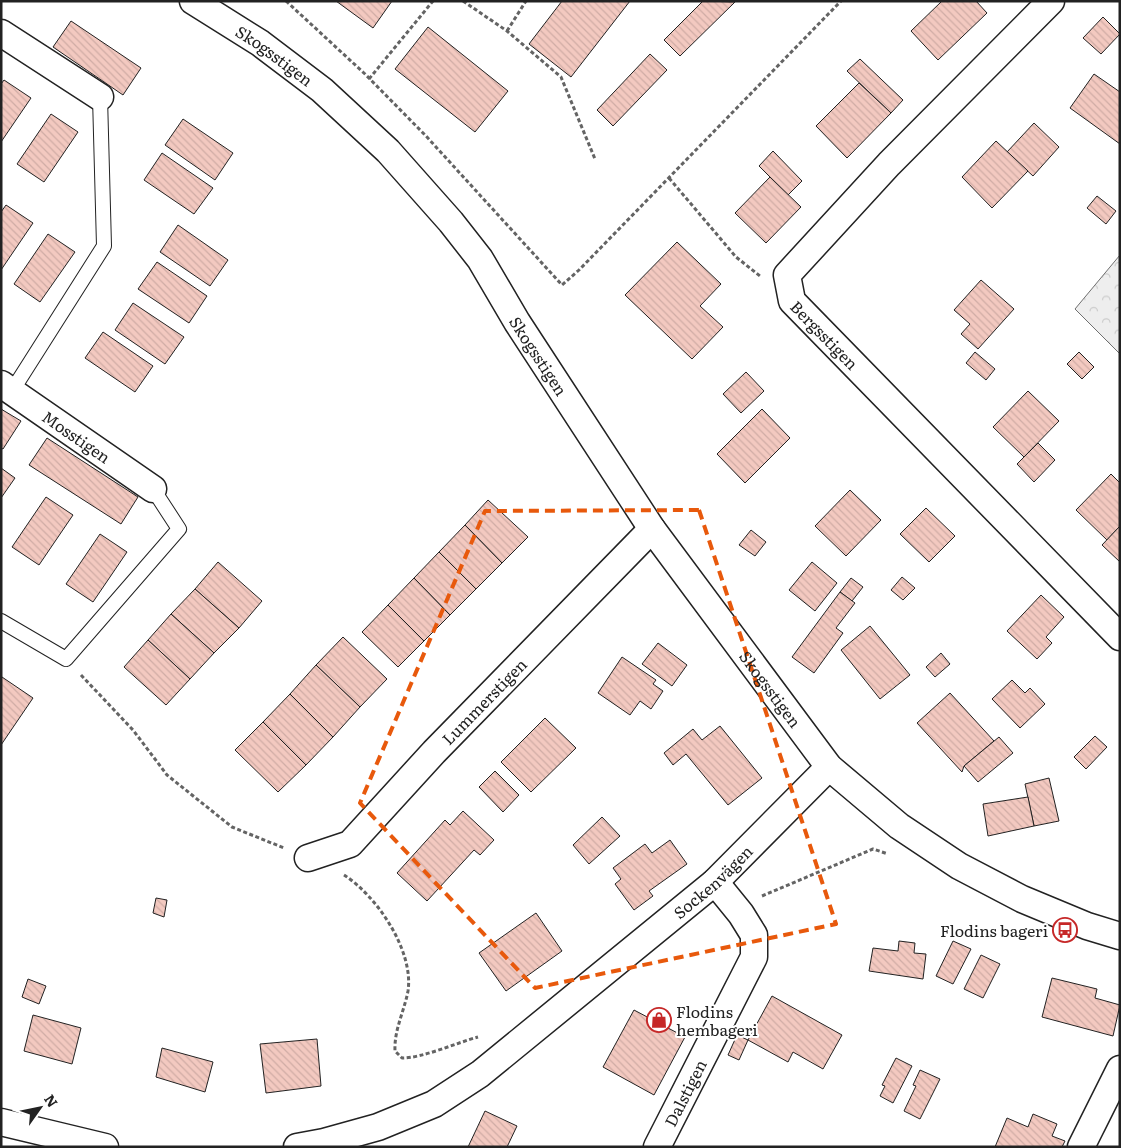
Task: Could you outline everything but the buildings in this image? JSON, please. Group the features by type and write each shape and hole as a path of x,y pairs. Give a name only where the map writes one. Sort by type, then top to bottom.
{"street":[{"name":"Skogsstigen","path":"193,1 260,43 322,90 359,122 419,184 480,259 517,322 652,529 829,767"},
{"name":"Bergsstigen","path":"1051,1 889,164 787,275 792,301 1120,637"},
{"path":"1,33 100,97"},
{"name":"Mosstigen","path":"6,387 153,489"},
{"name":"Lummerstigen","path":"308,858 350,844 434,752 652,529"},
{"path":"829,767 899,826 959,866 1022,899 1087,926 1120,936"},
{"name":"Sockenvägen","path":"297,1147 378,1128 434,1104 480,1074 715,882 829,767"},
{"name":"Dalstigen","path":"657,1147 754,957 754,935 741,914 715,882"},
{"path":"1081,1147 1120,1069"},
{"path":"1,1122 105,1147"}],"lane":[{"path":"6,387 104,246 100,97"},
{"path":"1,621 66,659 179,529 153,489"}],"path":[{"path":"286,1 426,136 562,285 579,270 841,1"},
{"path":"369,79 434,1"},
{"path":"463,1 507,31 561,77 595,160"},
{"path":"507,31 526,1"},
{"path":"669,178 736,257 792,301"},
{"path":"66,659 133,730 167,775 232,827 308,858 346,877 360,889 399,939 407,958 409,974 408,992 395,1039 395,1051 402,1058 412,1058 453,1043 486,1036 493,1038 505,1053"}],"highlighted area":[{"path":"699,510 836,924 535,988 360,803 485,511"}],"green space":[{"path":"1120,255 1120,354 1075,309"}],"place":[{"name":"Flodins bageri","path":"1065,930"},
{"name":"Flodins hembageri","path":"659,1020"}]}
